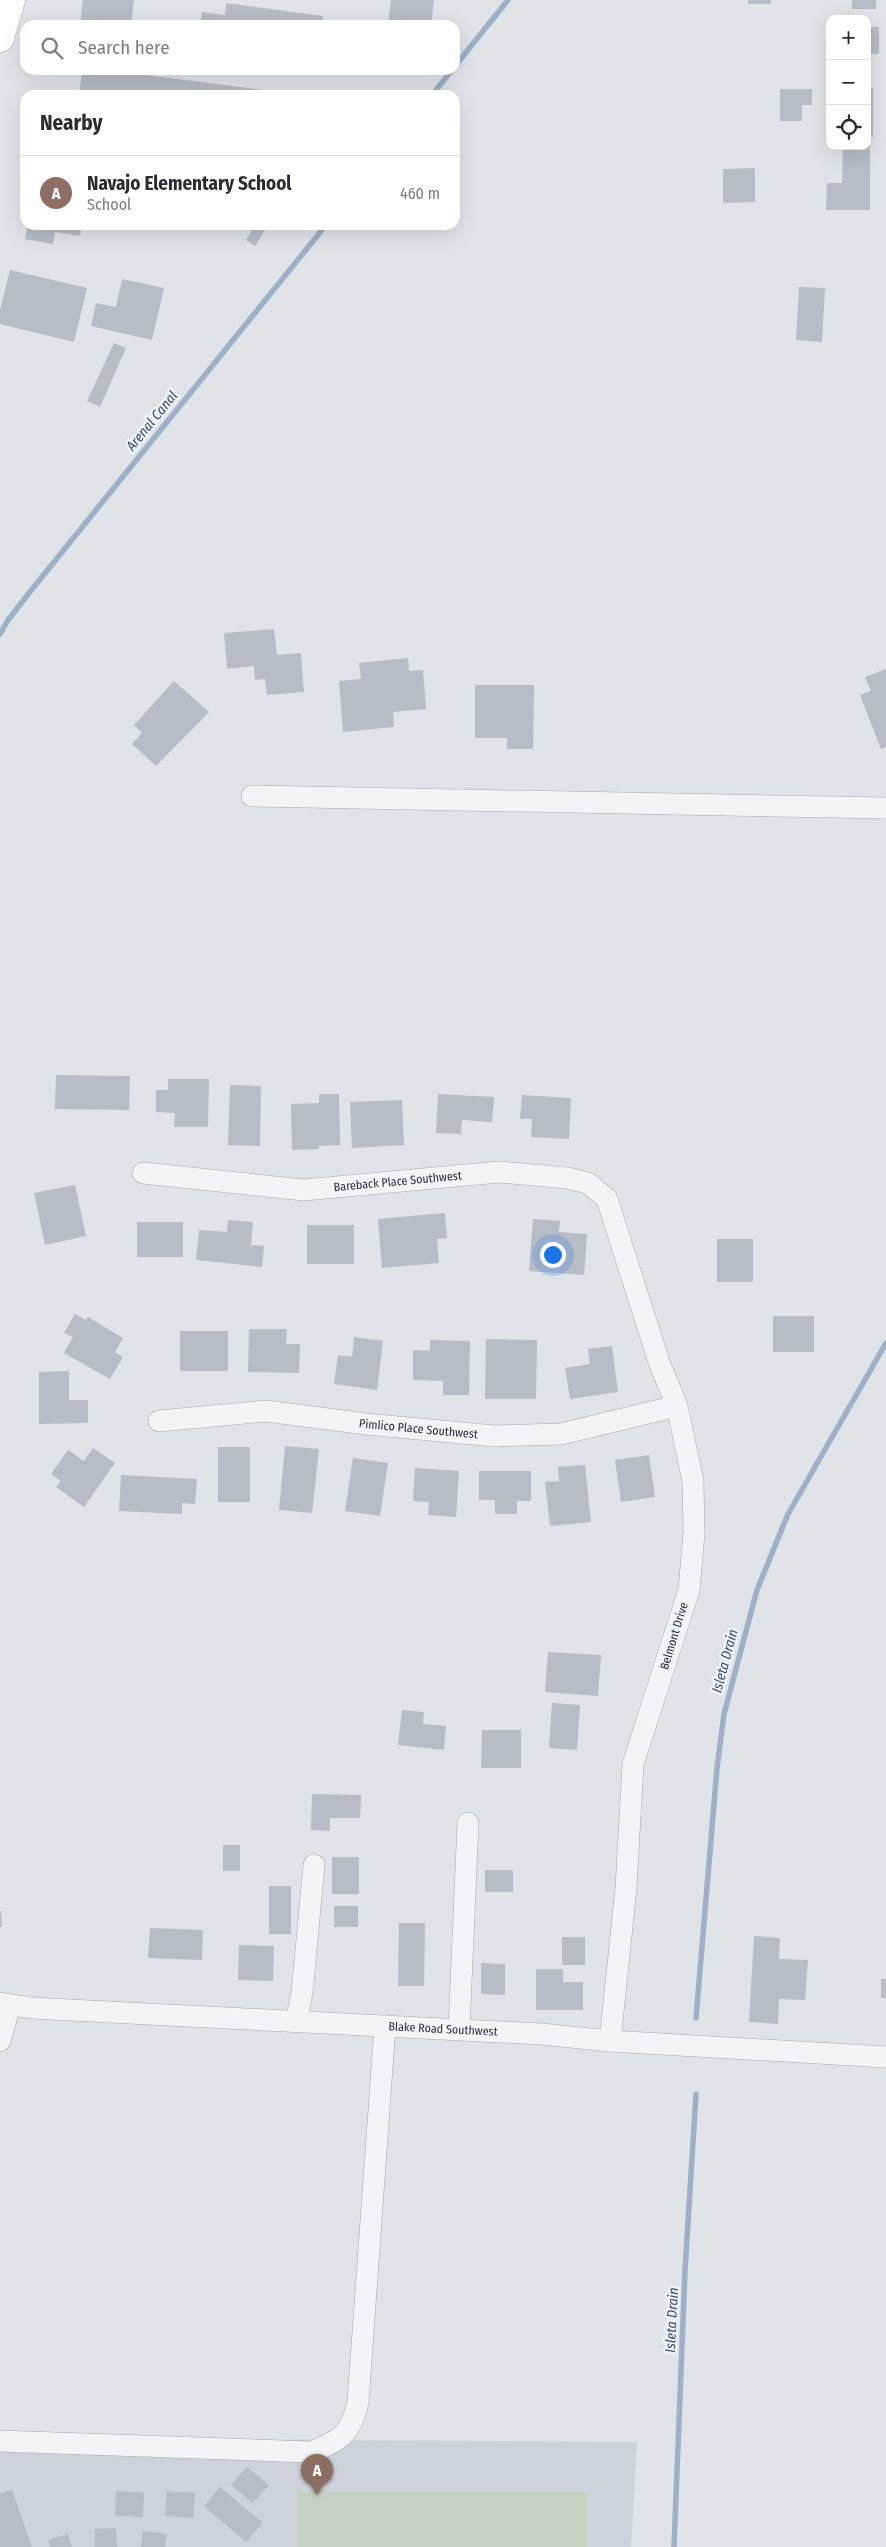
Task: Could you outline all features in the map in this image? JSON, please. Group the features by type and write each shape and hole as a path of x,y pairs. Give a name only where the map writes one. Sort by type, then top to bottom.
{"main road":[{"path":"0,38 11,0"}],"street":[{"path":"252,796 886,808"},
{"name":"Bareback Place Southwest","path":"143,1173 304,1190 499,1172 567,1178 588,1183 607,1198 620,1237"},
{"name":"Belmont Drive","path":"610,2041 626,1888 633,1764 689,1590 694,1533 693,1481 677,1406 658,1362 620,1237"},
{"name":"Pimlico Place Southwest","path":"159,1421 266,1411 366,1424 494,1436 561,1434 677,1406"},
{"path":"459,2030 468,1823"},
{"path":"296,2021 302,1992 314,1865"},
{"path":"0,2041 5,2004"},
{"name":"Blake Road Southwest","path":"5,2004 541,2034 610,2041 886,2057"},
{"path":"0,2441 310,2452 334,2443 353,2424 358,2402 385,2026"}],"shaded area":[{"path":"0,2438 637,2442 631,2547 0,2547"}],"green space":[{"path":"298,2492 587,2492 587,2547 298,2547"}],"building":[{"path":"83,0 134,0 132,20 81,20"},
{"path":"391,0 434,0 432,20 389,20"},
{"path":"748,0 771,0 771,4 748,4"},
{"path":"852,0 876,0 876,9 852,9"},
{"path":"226,3 323,16 323,20 201,20 202,12 225,15"},
{"path":"871,27 879,27 879,54 871,54"},
{"path":"81,75 146,75 264,90 80,90"},
{"path":"871,88 873,88 873,137 871,137"},
{"path":"780,89 812,89 812,105 802,105 802,121 780,121"},
{"path":"843,150 870,150 870,210 826,210 827,183 842,183"},
{"path":"755,168 755,202 723,203 723,169"},
{"path":"27,230 81,230 80,236 55,232 53,244 25,239"},
{"path":"252,230 265,230 255,246 246,240"},
{"path":"10,270 87,288 74,342 0,324 0,310"},
{"path":"122,279 164,288 152,340 91,326 96,303 116,307"},
{"path":"799,287 825,288 822,342 796,340"},
{"path":"114,343 126,348 100,407 87,401"},
{"path":"274,629 277,655 301,653 304,692 267,695 265,679 255,680 254,666 227,669 224,633"},
{"path":"408,658 409,671 423,670 426,709 393,712 394,727 343,732 339,681 361,679 359,663"},
{"path":"886,669 886,747 881,749 860,695 871,691 865,677"},
{"path":"174,681 209,712 156,766 132,744 142,733 134,725"},
{"path":"475,685 534,685 533,749 507,749 507,738 475,738"},
{"path":"56,1075 130,1076 129,1110 55,1109"},
{"path":"168,1079 209,1079 208,1127 174,1127 175,1113 156,1112 156,1090 168,1090"},
{"path":"230,1085 261,1086 260,1146 228,1145"},
{"path":"319,1094 339,1094 340,1145 319,1146 319,1149 292,1150 291,1104 319,1103"},
{"path":"438,1094 494,1097 492,1122 462,1120 461,1134 436,1133"},
{"path":"522,1095 571,1098 569,1139 531,1137 532,1119 520,1119"},
{"path":"402,1100 404,1145 352,1148 350,1102"},
{"path":"75,1185 86,1236 45,1245 34,1193"},
{"path":"445,1213 447,1238 437,1239 439,1263 382,1268 378,1219"},
{"path":"533,1219 560,1221 559,1232 587,1234 584,1275 529,1271"},
{"path":"228,1220 253,1222 251,1245 264,1246 262,1267 196,1260 199,1230 227,1232"},
{"path":"137,1222 183,1222 183,1257 137,1257"},
{"path":"307,1225 354,1225 354,1264 307,1264"},
{"path":"717,1239 753,1239 753,1282 717,1282"},
{"path":"75,1314 86,1320 88,1317 123,1338 115,1352 123,1357 110,1379 64,1353 73,1337 64,1333"},
{"path":"773,1316 814,1316 814,1352 773,1352"},
{"path":"249,1329 287,1329 286,1344 300,1344 299,1373 248,1372"},
{"path":"180,1331 228,1331 228,1371 180,1371"},
{"path":"354,1337 383,1341 377,1390 334,1384 338,1355 352,1357"},
{"path":"486,1339 537,1340 536,1399 485,1399"},
{"path":"430,1340 470,1341 469,1395 443,1395 443,1381 413,1380 413,1350 430,1351"},
{"path":"612,1346 618,1392 570,1399 565,1368 590,1364 588,1349"},
{"path":"69,1371 69,1400 88,1400 88,1423 39,1424 39,1372"},
{"path":"285,1446 319,1449 312,1513 279,1510"},
{"path":"218,1447 250,1447 250,1502 218,1502"},
{"path":"93,1448 115,1463 84,1507 56,1487 61,1481 51,1474 68,1450 84,1461"},
{"path":"649,1455 655,1497 621,1502 615,1460"},
{"path":"353,1458 388,1463 380,1516 345,1511"},
{"path":"585,1465 591,1522 550,1526 545,1482 559,1481 558,1467"},
{"path":"415,1468 459,1471 456,1517 428,1515 429,1502 413,1501"},
{"path":"479,1471 531,1471 531,1501 517,1501 517,1514 495,1514 495,1500 479,1500"},
{"path":"121,1475 197,1479 195,1504 182,1503 182,1514 119,1511"},
{"path":"548,1652 601,1655 598,1696 545,1692"},
{"path":"552,1703 580,1705 577,1750 549,1748"},
{"path":"402,1710 424,1712 423,1724 446,1726 444,1750 398,1745"},
{"path":"482,1730 521,1730 521,1768 481,1768"},
{"path":"312,1794 361,1795 360,1818 330,1818 330,1831 311,1830"},
{"path":"223,1845 240,1845 240,1871 223,1871"},
{"path":"332,1857 359,1857 359,1894 332,1894"},
{"path":"485,1870 513,1870 513,1892 485,1892"},
{"path":"269,1886 291,1886 291,1934 269,1934"},
{"path":"334,1906 358,1906 358,1927 334,1927"},
{"path":"1,1911 2,1927 0,1927"},
{"path":"399,1923 425,1923 424,1986 398,1986"},
{"path":"150,1928 203,1930 202,1960 148,1958"},
{"path":"754,1936 780,1938 779,1959 808,1960 805,2000 779,1999 778,2024 749,2022"},
{"path":"562,1937 585,1937 585,1965 562,1965"},
{"path":"239,1945 274,1946 273,1981 238,1980"},
{"path":"481,1963 505,1964 505,1995 481,1994"},
{"path":"536,1969 563,1969 563,1982 583,1982 583,2010 536,2010"},
{"path":"881,1979 886,1979 886,1998 881,1998"},
{"path":"247,2467 269,2485 253,2503 231,2485"},
{"path":"220,2487 263,2523 246,2542 204,2506"},
{"path":"12,2490 32,2547 0,2547 0,2494"},
{"path":"116,2491 144,2493 143,2517 115,2516"},
{"path":"167,2491 195,2493 193,2518 165,2516"},
{"path":"116,2528 117,2547 95,2547 95,2529"},
{"path":"143,2531 167,2534 165,2547 141,2547"},
{"path":"68,2534 72,2547 50,2547 48,2540"}],"waterway":[{"name":"Arenal Canal","path":"460,60 508,0"},
{"name":"Arenal Canal","path":"436,90 448,75"},
{"name":"Arenal Canal","path":"0,634 8,620 29,593 322,230"},
{"name":"Isleta Drain","path":"696,2018 717,1768 724,1714 757,1590 788,1514 886,1343"},
{"name":"Isleta Drain","path":"674,2547 685,2270 696,2094"}],"place":[{"name":"Navajo Elementary School","path":"317,2495"}]}
